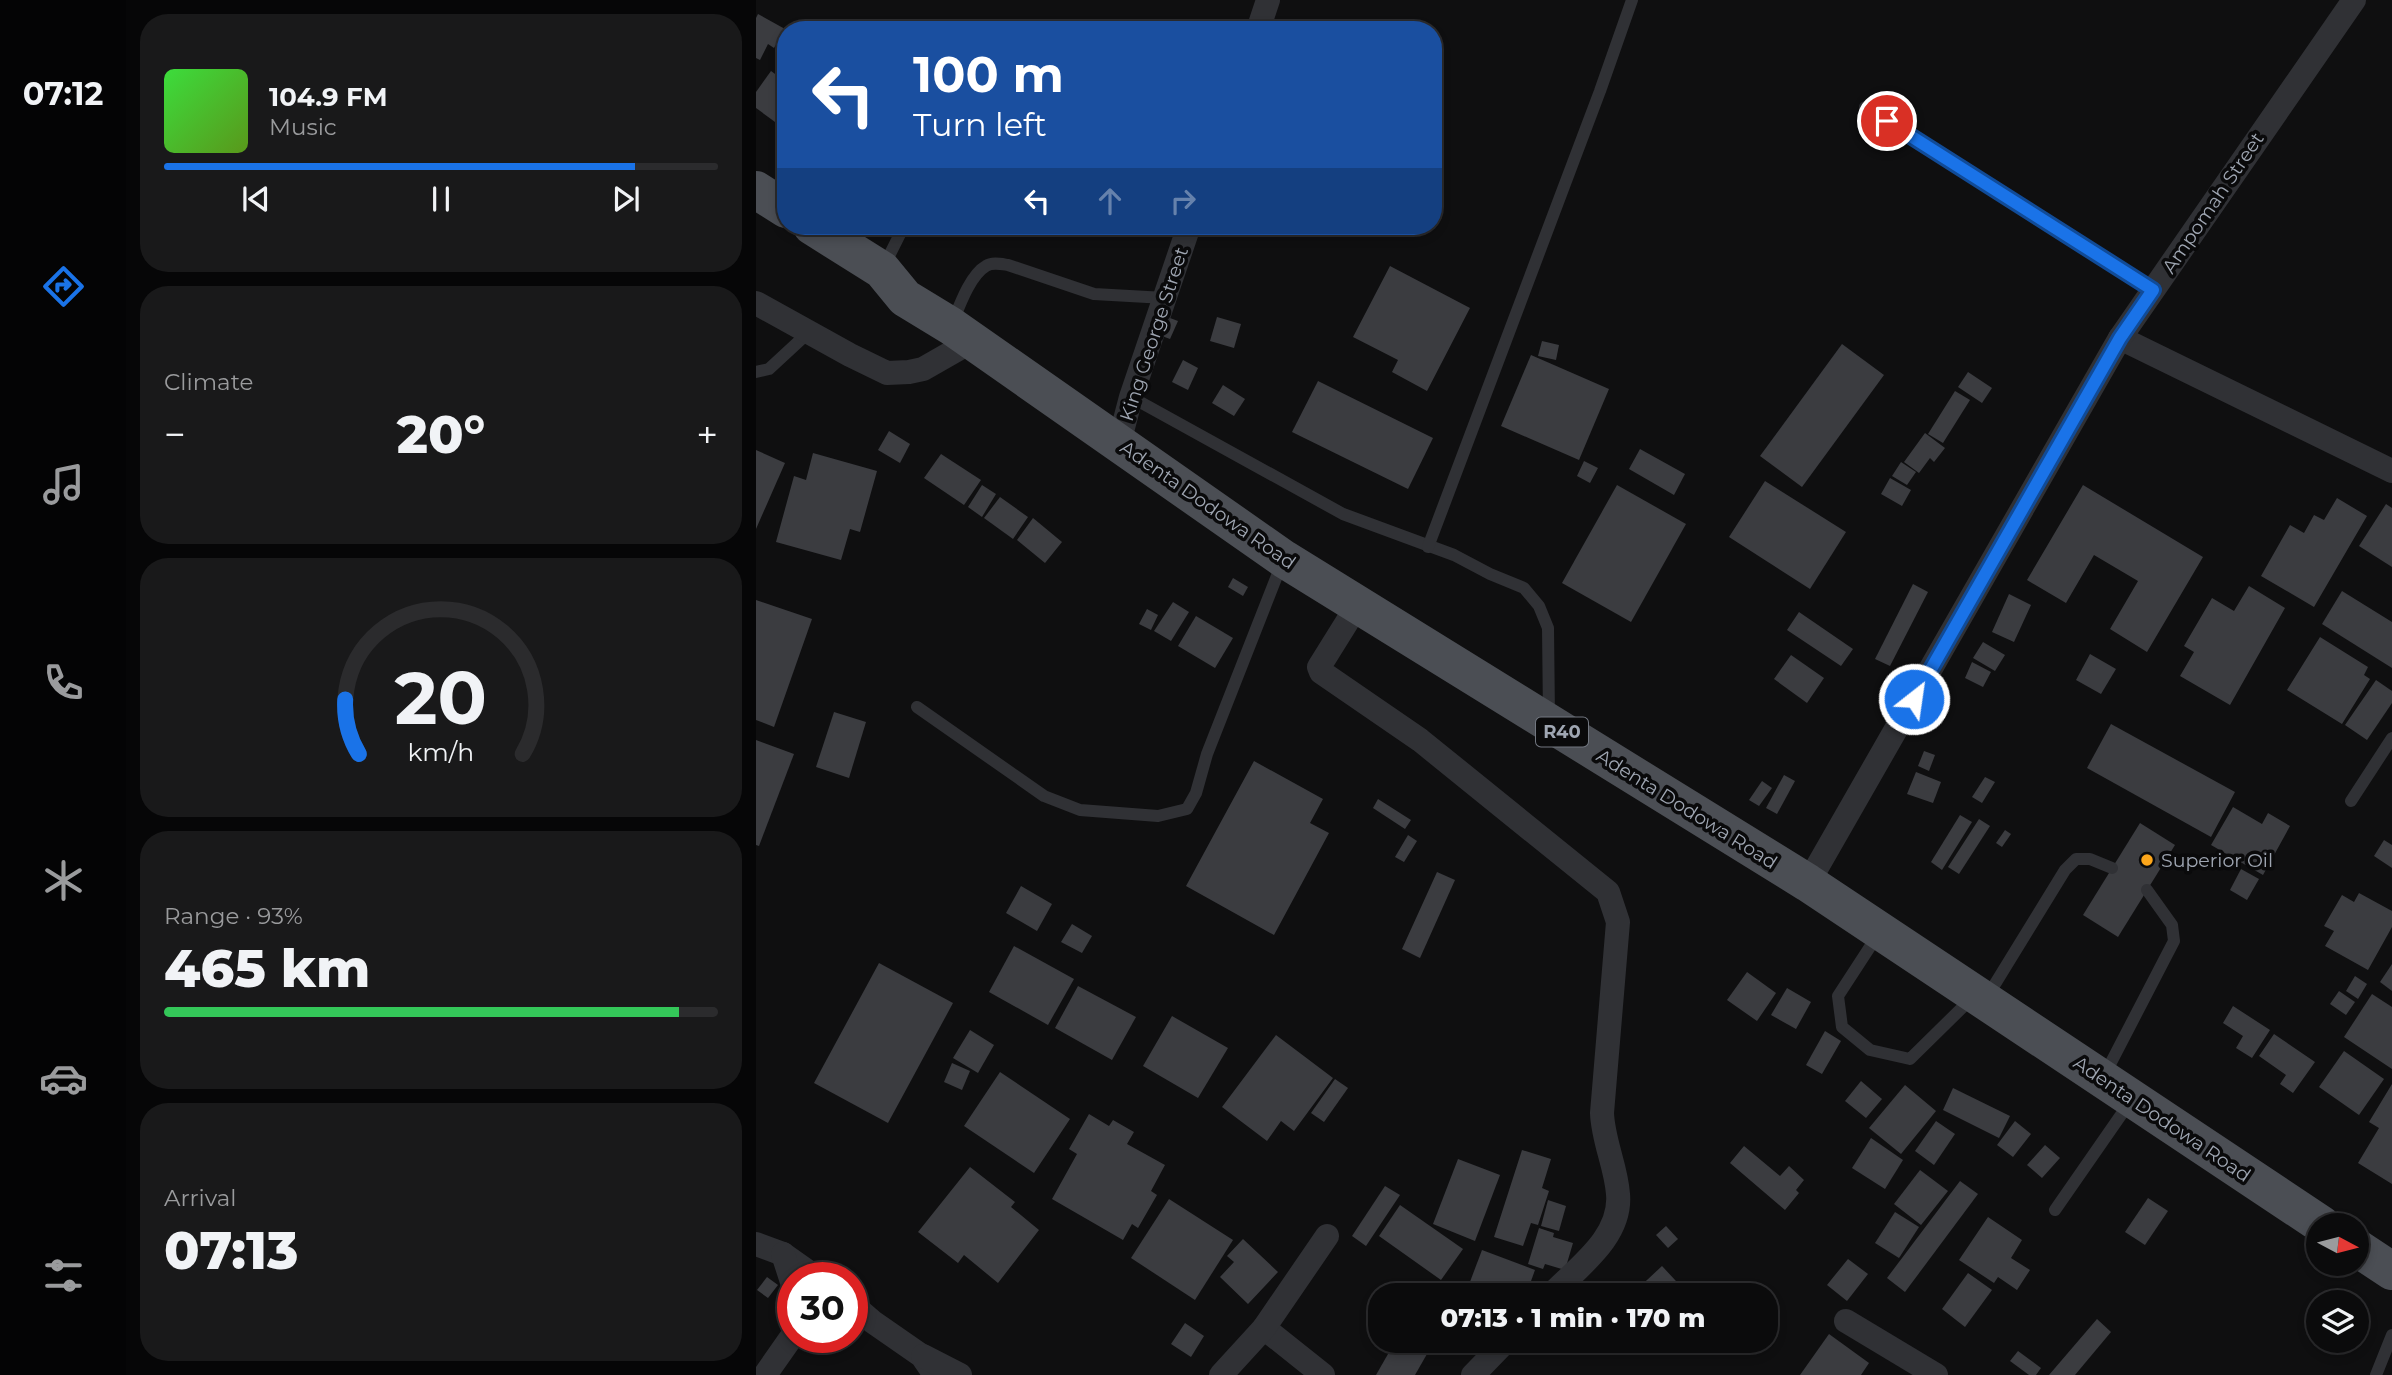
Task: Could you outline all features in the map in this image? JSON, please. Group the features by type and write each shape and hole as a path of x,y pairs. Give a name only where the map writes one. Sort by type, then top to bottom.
{"main road":[{"path":"756,190 777,203"},
{"name":"Adenta Dodowa Road","path":"826,235 882,270 905,298 962,334 1284,559 1808,883 2306,1214"},
{"path":"2370,1257 2392,1272"}],"street":[{"path":"1261,21 1268,0"},
{"name":"Ampomah Street","path":"1808,883 2120,338 2354,0"},
{"name":"King George Street","path":"1119,443 1131,397 1186,235"},
{"path":"756,303 887,373 923,369 962,334"},
{"path":"2120,338 2392,471"},
{"path":"1357,606 1319,667 1321,672 1420,740 1608,892 1613,904 1618,922 1602,1127 1618,1193 1617,1215 1608,1236 1563,1283"},
{"path":"1221,1375 1264,1328 1327,1236"},
{"path":"756,1244 783,1254 794,1262"},
{"path":"783,1254 786,1262"},
{"path":"868,1318 928,1365 960,1375"},
{"path":"1846,1321 1936,1375"},
{"path":"1264,1328 1323,1375"},
{"path":"765,1375 780,1353"},
{"path":"1473,1375 1494,1353"}],"lane":[{"path":"1428,547 1632,0"},
{"path":"1865,107 2153,290"},
{"path":"882,270 900,235"},
{"path":"962,334 967,288 985,266 1008,265 1094,294 1165,298"},
{"path":"756,372 769,369 809,332"},
{"path":"1131,397 1343,513 1454,555 1490,575 1524,588 1539,606 1548,628 1549,724"},
{"path":"917,707 1044,796 1080,810 1158,816 1187,809 1196,793 1208,754 1284,559"},
{"path":"2351,801 2392,738"},
{"path":"1880,931 1838,996 1842,1027 1870,1050 1909,1059 1980,998 2065,870 2076,859 2090,859 2112,868"},
{"path":"2055,1209 2117,1089 2174,941 2172,925 2147,890"},
{"path":"2376,1375 2392,1335"}],"building":[{"path":"758,14 777,25 777,43 774,48 768,44 760,60 756,58"},
{"path":"771,71 777,75 777,123 756,108 756,92"},
{"path":"1390,266 1470,308 1427,391 1392,372 1398,360 1353,337"},
{"path":"1217,317 1241,324 1234,348 1210,341"},
{"path":"1170,318 1178,321 1170,339 1162,336"},
{"path":"1542,341 1559,345 1556,360 1538,356"},
{"path":"1842,344 1884,375 1802,487 1760,456"},
{"path":"1531,355 1609,389 1579,460 1501,426"},
{"path":"1183,360 1198,368 1188,390 1172,382"},
{"path":"1968,372 1992,388 1982,403 1958,387"},
{"path":"1318,381 1433,438 1408,489 1292,432"},
{"path":"1223,385 1245,399 1234,416 1212,403"},
{"path":"1955,391 1970,400 1943,443 1928,434"},
{"path":"889,431 910,444 900,463 878,450"},
{"path":"1925,433 1945,448 1934,462 1930,458 1919,473 1904,462"},
{"path":"1640,449 1685,474 1674,495 1629,469"},
{"path":"756,450 785,463 756,529"},
{"path":"813,453 877,471 860,532 850,529 841,560 776,542 794,476 806,480"},
{"path":"941,454 981,480 964,505 924,478"},
{"path":"1584,461 1598,468 1590,483 1577,476"},
{"path":"1901,462 1916,472 1907,485 1892,476"},
{"path":"1890,478 1911,490 1902,506 1881,494"},
{"path":"1765,481 1846,532 1810,589 1729,537"},
{"path":"982,485 996,494 982,517 968,507"},
{"path":"1617,485 1686,524 1631,622 1562,583"},
{"path":"2083,485 2203,557 2147,652 2110,629 2138,581 2094,555 2066,603 2027,580"},
{"path":"1000,497 1028,517 1013,539 984,518"},
{"path":"2337,498 2367,516 2314,607 2261,576 2290,525 2304,533 2314,515 2324,520"},
{"path":"2386,504 2392,508 2392,567 2359,546"},
{"path":"1033,518 1062,542 1045,563 1017,540"},
{"path":"1233,578 1248,587 1243,596 1228,587"},
{"path":"1913,584 1928,592 1890,666 1875,659"},
{"path":"2249,586 2285,608 2230,705 2180,676 2194,652 2184,646 2212,598 2234,611"},
{"path":"2342,591 2392,622 2392,668 2322,624"},
{"path":"2009,594 2031,605 2014,642 1992,632"},
{"path":"756,600 812,619 774,727 756,720"},
{"path":"1173,602 1189,612 1171,641 1154,631"},
{"path":"1147,609 1158,615 1151,630 1139,624"},
{"path":"1799,612 1853,649 1841,666 1787,630"},
{"path":"1196,616 1233,638 1215,668 1178,646"},
{"path":"2320,637 2368,667 2364,675 2370,679 2342,724 2287,690"},
{"path":"1983,642 2005,655 1995,671 1973,658"},
{"path":"2090,654 2116,669 2101,694 2076,680"},
{"path":"1791,655 1824,678 1807,703 1774,679"},
{"path":"1972,662 1991,672 1983,687 1965,678"},
{"path":"2376,680 2392,691 2392,703 2367,740 2345,725"},
{"path":"834,712 866,722 849,778 816,767"},
{"path":"2111,724 2235,792 2211,837 2087,768"},
{"path":"756,740 794,754 759,846 756,845"},
{"path":"1924,751 1935,755 1929,771 1918,766"},
{"path":"1254,761 1323,799 1310,823 1329,833 1274,935 1186,886"},
{"path":"1916,772 1941,782 1933,803 1907,794"},
{"path":"1784,775 1795,781 1777,814 1766,808"},
{"path":"1985,777 1995,782 1982,803 1972,797"},
{"path":"1762,781 1772,788 1759,806 1749,800"},
{"path":"1378,799 1411,820 1405,829 1373,808"},
{"path":"2233,807 2262,824 2268,813 2290,826 2263,875 2211,845"},
{"path":"1960,815 1972,822 1942,870 1931,862"},
{"path":"1979,819 1990,826 1959,874 1948,867"},
{"path":"2140,823 2175,845 2118,937 2083,915"},
{"path":"2005,830 2011,834 2002,847 1996,843"},
{"path":"1408,835 1417,841 1404,862 1395,857"},
{"path":"2384,840 2392,845 2392,868 2374,856"},
{"path":"2241,869 2259,879 2247,900 2230,890"},
{"path":"1437,872 1455,880 1420,958 1402,949"},
{"path":"1021,886 1052,904 1037,931 1006,913"},
{"path":"2359,893 2392,911 2392,927 2368,970 2325,946 2334,931 2324,926 2342,895 2354,902"},
{"path":"1072,924 1092,936 1082,953 1061,942"},
{"path":"1014,946 1074,979 1048,1025 989,992"},
{"path":"879,963 953,1003 888,1123 814,1083"},
{"path":"2392,964 2392,991 2380,982"},
{"path":"1747,972 1776,993 1757,1021 1727,1000"},
{"path":"2355,976 2367,984 2358,999 2346,991"},
{"path":"1078,986 1136,1017 1112,1060 1055,1028"},
{"path":"1787,988 1811,1002 1796,1029 1771,1015"},
{"path":"2339,991 2355,1002 2346,1015 2330,1004"},
{"path":"2372,994 2392,1007 2392,1069 2344,1037"},
{"path":"2233,1006 2270,1030 2252,1058 2236,1048 2243,1036 2223,1023"},
{"path":"1172,1016 1228,1048 1198,1098 1143,1066"},
{"path":"970,1030 994,1045 978,1073 953,1058"},
{"path":"1825,1031 1841,1041 1822,1074 1806,1065"},
{"path":"2274,1034 2315,1062 2293,1093 2280,1084 2286,1075 2259,1056"},
{"path":"1276,1035 1333,1078 1294,1131 1281,1121 1267,1141 1222,1107"},
{"path":"2344,1051 2384,1079 2359,1115 2319,1087"},
{"path":"952,1063 970,1071 962,1090 944,1082"},
{"path":"1000,1072 1070,1119 1034,1173 964,1126"},
{"path":"1335,1079 1348,1088 1324,1122 1311,1113"},
{"path":"1861,1081 1882,1099 1866,1118 1845,1101"},
{"path":"2392,1084 2392,1184 2358,1163 2379,1128 2369,1122"},
{"path":"1905,1085 1936,1111 1901,1154 1869,1128"},
{"path":"1953,1088 2010,1116 1999,1138 1943,1110"},
{"path":"1089,1114 1109,1126 1113,1120 1134,1132 1127,1144 1165,1165 1151,1191 1157,1195 1138,1228 1132,1224 1123,1240 1052,1199 1077,1154 1069,1149"},
{"path":"1936,1121 1955,1134 1934,1165 1915,1151"},
{"path":"2015,1121 2031,1134 2013,1157 1997,1145"},
{"path":"1871,1138 1903,1160 1885,1189 1852,1168"},
{"path":"2045,1145 2060,1158 2042,1178 2027,1165"},
{"path":"1744,1146 1780,1176 1789,1166 1804,1180 1796,1190 1799,1193 1785,1210 1730,1163"},
{"path":"1522,1150 1551,1159 1542,1188 1549,1191 1538,1225 1531,1223 1523,1246 1494,1237"},
{"path":"1458,1159 1500,1175 1475,1241 1433,1224"},
{"path":"970,1167 1015,1202 1011,1207 1039,1230 998,1283 964,1255 958,1263 918,1232"},
{"path":"1920,1170 1948,1191 1921,1225 1894,1204"},
{"path":"1960,1181 1978,1194 1905,1292 1887,1278"},
{"path":"1385,1186 1400,1195 1366,1246 1352,1236"},
{"path":"2148,1198 2168,1211 2145,1245 2125,1232"},
{"path":"1169,1199 1233,1240 1195,1300 1131,1258"},
{"path":"1548,1200 1566,1206 1559,1231 1541,1226"},
{"path":"1400,1205 1463,1249 1441,1280 1379,1236"},
{"path":"1895,1212 1919,1227 1899,1258 1875,1243"},
{"path":"1988,1217 2022,1240 2011,1258 2030,1270 2017,1290 1998,1277 1994,1283 1959,1260"},
{"path":"1666,1226 1678,1239 1668,1248 1656,1235"},
{"path":"1539,1228 1554,1233 1553,1237 1573,1243 1565,1270 1545,1264 1543,1269 1528,1264"},
{"path":"1243,1239 1278,1272 1248,1304 1220,1277 1234,1262 1227,1256"},
{"path":"1482,1250 1535,1270 1530,1283 1470,1283"},
{"path":"1848,1259 1868,1274 1847,1301 1827,1285"},
{"path":"1662,1266 1678,1283 1644,1283"},
{"path":"1968,1273 1992,1290 1965,1327 1942,1309"},
{"path":"767,1277 777,1284 768,1298 757,1290"},
{"path":"2097,1319 2111,1332 2075,1375 2049,1375"},
{"path":"1185,1323 1204,1336 1191,1357 1171,1344"},
{"path":"1829,1334 1869,1363 1861,1375 1800,1375"},
{"path":"2018,1351 2041,1368 2036,1375 2029,1375 2010,1361"},
{"path":"1389,1353 1428,1353 1415,1375 1376,1375"}],"place":[{"name":"Superior Oil","path":"2147,860"}],"route":[{"path":"1887,121 2153,290 2120,338 1914,699"}]}
